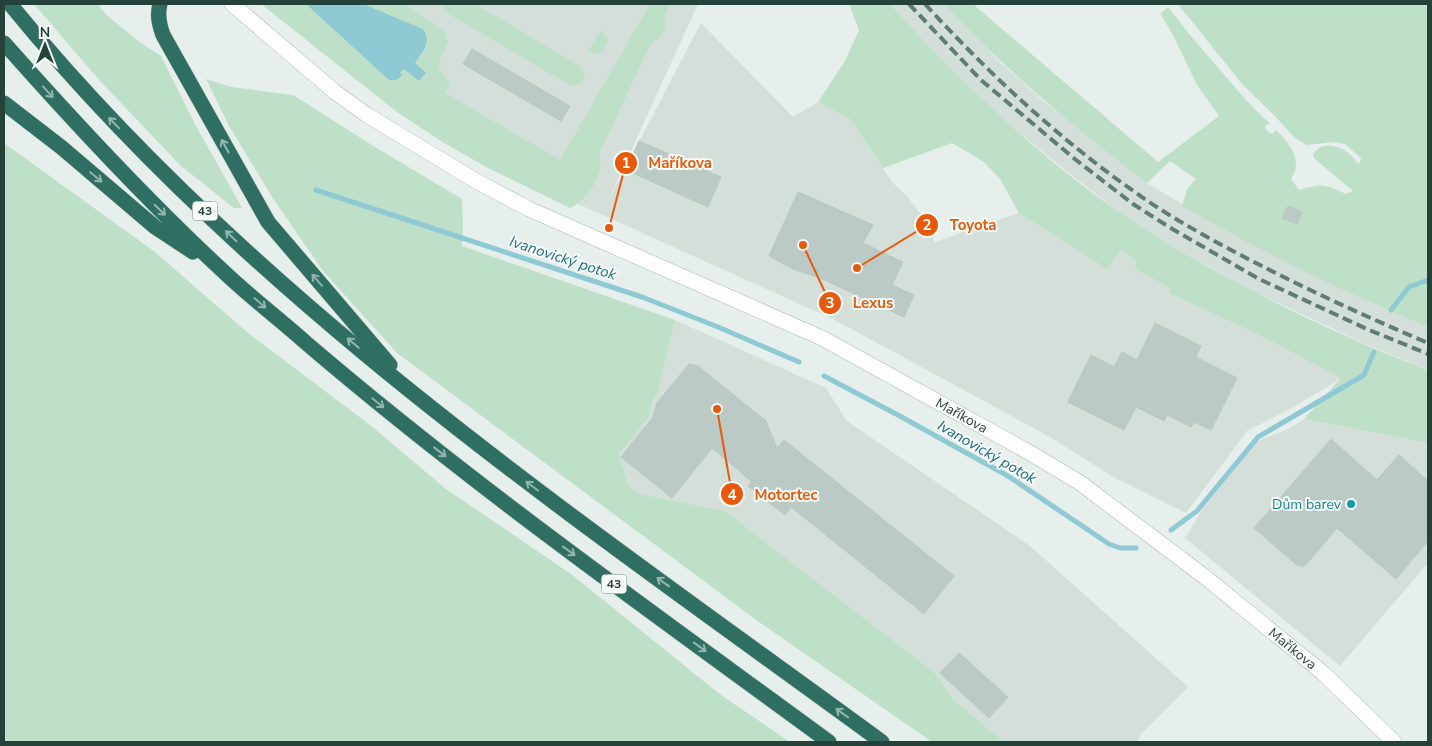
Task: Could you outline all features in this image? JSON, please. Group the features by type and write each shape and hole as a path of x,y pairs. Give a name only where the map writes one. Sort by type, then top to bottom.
{"highway":[{"path":"160,4 158,15 163,35 268,222 417,396"},
{"name":"43","path":"10,5 78,85 150,159 276,279 417,396 528,483 882,742"},
{"name":"43","path":"4,43 129,180 223,272 353,383 513,509 829,742"},
{"path":"4,103 61,147 155,227 223,272"}],"street":[{"name":"Maříkova","path":"232,4 343,98 476,181 537,212 822,338 1025,450 1079,482 1205,577 1323,673 1394,742"}],"shaded area":[{"path":"401,4 698,4 608,201 701,23 793,117 818,102 850,119 892,182 906,195 921,214 935,242 1019,213 1107,269 1121,250 1137,261 1134,268 1171,289 1169,293 1261,336 1342,378 1290,409 1247,431 1186,513 1115,478 1050,437 835,320 523,179 403,112 448,39 444,31"},
{"path":"890,4 944,4 999,61 1042,100 1147,183 1223,229 1378,306 1428,327 1428,370 1361,342 1253,291 1161,240 1124,216 1016,130 971,90"},
{"path":"675,320 826,388 847,421 1030,546 1188,687 1141,734 1137,742 1004,742 953,699 934,672 725,511 640,494 629,486 619,454 649,417 652,401 658,392"},
{"path":"1304,419 1428,443 1428,563 1340,666 1185,538 1202,510 1237,466 1248,445 1288,429"}],"green space":[{"path":"34,4 98,4 106,15 141,43 161,56 196,126 242,208 234,208 181,166 100,81"},
{"path":"261,4 403,4 445,31 448,41 439,66 444,76 450,82 445,93 560,160 650,4 670,4 664,17 666,26 664,33 651,43 600,152 599,174 585,197 570,208 488,168 444,143 397,112"},
{"path":"443,4 475,4 581,67 585,75 582,83 574,86 568,84 447,13 444,10"},
{"path":"849,4 890,4 944,62 1031,144 1093,193 1150,233 1253,291 1352,339 1428,370 1428,443 1304,419 1341,378 1261,336 1169,293 1171,289 1134,268 1137,261 1121,250 1107,269 1019,213 1000,179 984,162 952,143 883,168 850,119 818,102 845,61 859,30"},
{"path":"944,4 973,4 1158,162 1219,116 1197,85 1173,35 1160,13 1168,7 1245,99 1271,125 1267,124 1265,128 1268,132 1272,134 1276,130 1286,140 1293,152 1296,165 1291,179 1299,190 1313,186 1323,186 1346,194 1353,191 1313,156 1318,149 1331,146 1346,151 1359,164 1361,158 1345,144 1333,142 1307,145 1295,138 1242,84 1178,4 1428,4 1428,327 1303,271 1182,206 1187,189 1196,179 1170,161 1147,183 1016,76"},
{"path":"601,30 608,39 604,51 599,54 589,53 588,51"},
{"path":"206,79 231,87 293,95 462,199 462,246 675,320 658,392 652,401 649,417 619,454 629,486 640,494 725,511 934,672 953,699 1004,742 932,742 759,622 397,353 323,271 274,200 229,126"},
{"path":"4,143 155,252 248,333 370,425 446,489 571,574 721,695 790,742 4,742"}],"water":[{"path":"306,4 363,4 423,29 427,42 415,63 426,73 419,81 404,69 400,73 402,75 399,78 389,80"}],"building":[{"path":"472,49 570,106 561,121 463,64"},
{"path":"639,141 721,177 708,207 626,170"},
{"path":"798,192 873,225 863,243 903,262 892,285 914,295 904,317 820,278 793,269 769,256"},
{"path":"1288,206 1302,212 1297,224 1282,218"},
{"path":"1155,323 1201,346 1196,357 1237,378 1211,430 1194,422 1191,427 1167,415 1164,421 1136,407 1124,430 1068,402 1091,355 1114,367 1122,352 1137,360"},
{"path":"689,364 698,366 766,421 777,448 784,440 954,576 924,614 791,507 785,515 748,486 751,481 712,448 672,498 621,457 653,417 657,403"},
{"name":"Dům barev","path":"1331,439 1377,480 1399,455 1428,481 1428,541 1396,579 1337,528 1305,566 1298,566 1254,528"},
{"path":"959,653 1008,697 989,718 940,673"}],"waterway":[{"name":"Ivanovický potok","path":"316,190 642,297 799,362"},
{"name":"Ivanovický potok","path":"1391,310 1409,287 1428,280"},
{"name":"Ivanovický potok","path":"1171,530 1197,511 1258,437 1364,375 1374,352"},
{"name":"Ivanovický potok","path":"824,376 1008,476 1109,544 1120,548 1136,548"}],"railway":[{"path":"909,4 981,80 1076,160 1133,204 1259,279 1367,329 1428,354"},
{"path":"925,4 974,56 1053,129 1150,203 1209,238 1281,276 1354,311 1428,343"}],"place":[{"name":"Maříkova","path":"609,228"},
{"name":"Lexus","path":"803,245"},
{"name":"Toyota","path":"857,268"},
{"name":"Motortec","path":"717,409"},
{"name":"Dům barev","path":"1351,504"}]}
